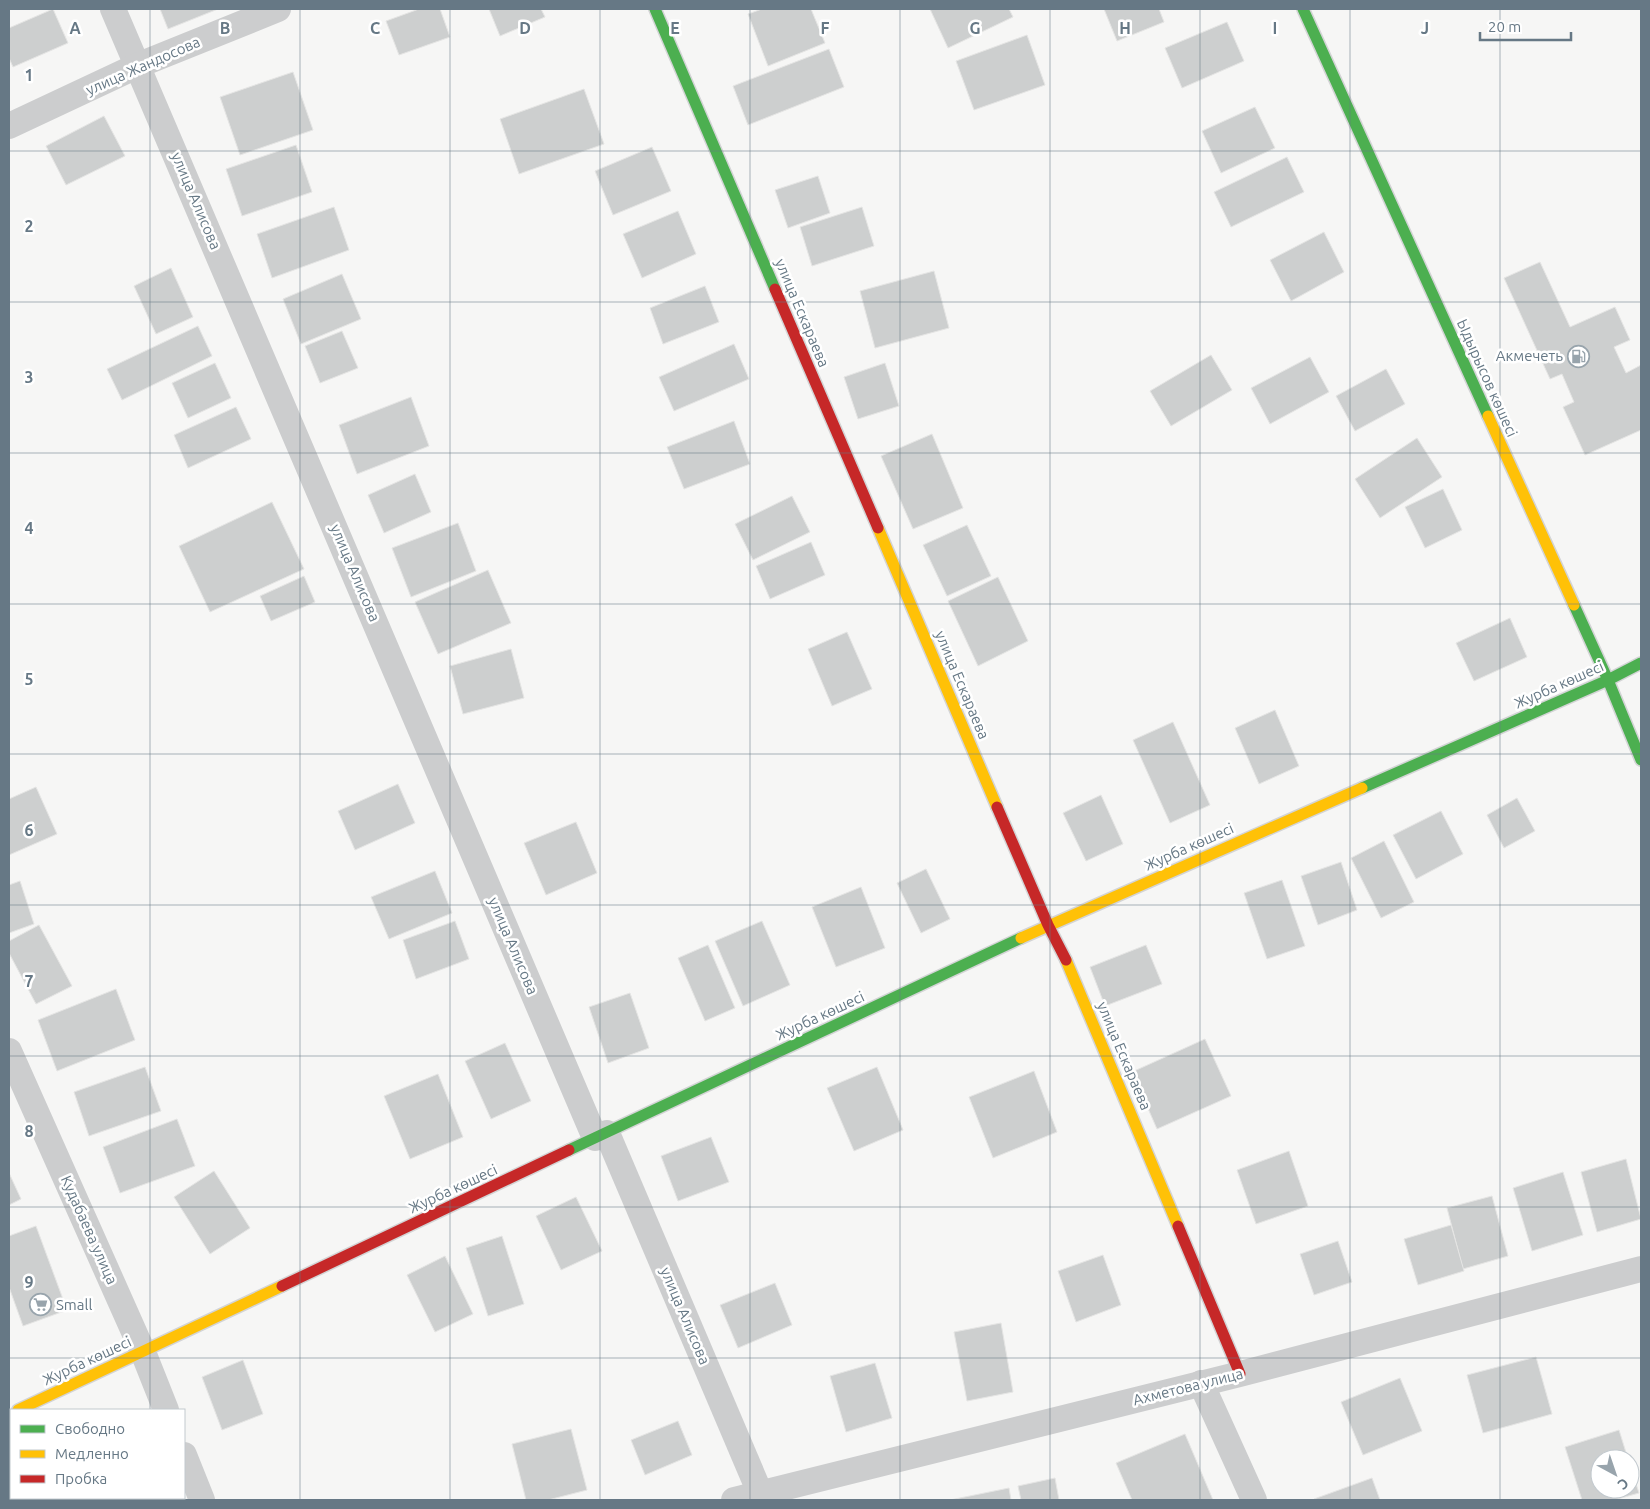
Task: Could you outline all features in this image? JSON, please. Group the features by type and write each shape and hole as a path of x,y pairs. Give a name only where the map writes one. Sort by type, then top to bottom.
{"street":[{"name":"улица Алисова","path":"113,9 139,65 601,1135 762,1497"},
{"name":"улица Жандосова","path":"9,126 139,65 278,9"},
{"name":"улица Ескараева","path":"655,9 1048,925 1075,979 1240,1374"},
{"name":"Ыдырысов көшесі","path":"1303,9 1608,680 1641,760"},
{"name":"Журба көшесі","path":"20,1409 1048,925 1608,680 1641,663"},
{"name":"Кудабаева улица","path":"9,1051 143,1352 166,1409"},
{"name":"Ахметова улица","path":"734,1500 762,1497 1641,1270"},
{"path":"1201,1383 1254,1500"},
{"path":"185,1457 202,1500"}],"building":[{"path":"53,9 68,43 13,67 9,58 9,28"},
{"path":"160,9 218,9 168,29"},
{"path":"419,9 440,9 450,37 399,55 386,21"},
{"path":"489,9 541,9 545,17 500,36"},
{"path":"762,9 811,9 825,43 768,66 748,14"},
{"path":"930,9 1009,9 1013,17 948,48"},
{"path":"1104,9 1159,9 1164,22 1117,41"},
{"path":"1227,22 1244,61 1182,88 1165,48"},
{"path":"1027,35 1045,85 974,110 956,61"},
{"path":"829,49 844,87 748,125 733,86"},
{"path":"293,72 313,130 240,155 220,97"},
{"path":"584,89 604,144 519,174 500,119"},
{"path":"1255,107 1275,148 1221,173 1202,131"},
{"path":"104,116 125,156 66,185 46,146"},
{"path":"296,145 312,192 242,216 226,169"},
{"path":"652,147 671,191 613,215 595,171"},
{"path":"1287,157 1304,192 1231,227 1214,192"},
{"path":"818,176 830,213 788,228 775,190"},
{"path":"334,207 349,250 272,278 257,234"},
{"path":"862,207 874,246 812,266 800,227"},
{"path":"678,211 696,254 642,278 623,234"},
{"path":"1324,232 1344,272 1291,301 1270,260"},
{"name":"Акмечеть","path":"1540,262 1570,327 1615,307 1630,340 1614,347 1626,373 1641,365 1641,430 1585,455 1563,407 1574,402 1562,374 1550,379 1504,278"},
{"path":"171,268 193,317 156,334 134,286"},
{"path":"934,271 949,328 875,348 860,291"},
{"path":"342,274 361,319 301,344 283,299"},
{"path":"705,286 719,322 663,344 650,308"},
{"path":"198,326 212,356 122,400 107,369"},
{"path":"342,331 358,368 320,383 305,346"},
{"path":"734,344 749,379 674,411 659,377"},
{"path":"1211,355 1232,390 1171,426 1150,391"},
{"path":"1310,357 1329,392 1270,424 1251,388"},
{"path":"215,363 231,398 188,418 172,383"},
{"path":"885,363 899,406 858,419 844,377"},
{"path":"1386,369 1405,404 1355,431 1336,396"},
{"path":"411,397 429,446 357,474 339,425"},
{"path":"236,407 251,439 188,468 174,435"},
{"path":"734,421 750,464 684,489 667,447"},
{"path":"932,434 963,508 913,529 881,456"},
{"path":"1417,438 1442,477 1380,518 1355,479"},
{"path":"415,474 431,512 384,533 368,495"},
{"path":"1443,489 1462,530 1425,548 1405,507"},
{"path":"792,496 810,532 753,560 735,524"},
{"path":"272,502 304,569 210,612 179,546"},
{"path":"458,523 476,571 411,597 392,548"},
{"path":"967,525 991,576 947,596 923,545"},
{"path":"811,542 825,575 770,599 756,566"},
{"path":"488,570 511,623 438,654 415,602"},
{"path":"304,576 315,602 271,621 260,596"},
{"path":"998,577 1028,641 978,666 948,601"},
{"path":"1510,618 1527,657 1474,681 1456,643"},
{"path":"847,632 872,689 832,706 808,649"},
{"path":"511,649 524,698 463,714 450,666"},
{"path":"1275,710 1299,766 1259,784 1235,728"},
{"path":"1173,722 1210,805 1170,823 1133,740"},
{"path":"398,784 415,823 355,850 338,811"},
{"path":"36,787 57,834 9,855 9,799"},
{"path":"1101,795 1123,844 1086,861 1063,813"},
{"path":"1517,798 1535,831 1504,848 1487,815"},
{"path":"1441,811 1463,854 1416,879 1393,835"},
{"path":"576,822 597,873 546,895 524,843"},
{"path":"1384,841 1414,902 1381,918 1351,858"},
{"path":"1341,862 1357,910 1318,925 1301,876"},
{"path":"926,869 950,919 921,933 897,883"},
{"path":"435,871 452,913 389,939 371,897"},
{"path":"1282,880 1305,946 1267,959 1244,893"},
{"path":"20,881 34,924 9,933 9,885"},
{"path":"861,887 885,948 836,967 812,907"},
{"path":"455,921 469,959 416,979 403,940"},
{"path":"762,921 790,985 743,1006 715,941"},
{"path":"39,925 72,986 36,1004 9,953 9,941"},
{"path":"708,945 735,1008 705,1021 678,958"},
{"path":"1146,945 1162,984 1105,1006 1090,967"},
{"path":"116,989 135,1040 57,1071 38,1020"},
{"path":"630,993 649,1048 608,1063 589,1007"},
{"path":"1205,1039 1231,1096 1157,1129 1132,1072"},
{"path":"505,1043 531,1101 491,1119 465,1061"},
{"path":"145,1067 161,1111 89,1136 74,1092"},
{"path":"877,1067 903,1130 854,1151 827,1088"},
{"path":"1034,1071 1057,1132 993,1158 969,1097"},
{"path":"438,1074 463,1137 410,1159 384,1096"},
{"path":"177,1119 195,1166 120,1193 103,1147"},
{"path":"711,1137 729,1182 678,1201 661,1156"},
{"path":"1289,1151 1308,1206 1256,1224 1237,1170"},
{"path":"1626,1159 1641,1219 1597,1232 1581,1172"},
{"path":"214,1171 250,1228 210,1254 174,1197"},
{"path":"1563,1172 1583,1235 1532,1251 1513,1188"},
{"path":"9,1173 21,1199 9,1205"},
{"path":"1492,1196 1508,1256 1463,1269 1447,1208"},
{"path":"576,1197 602,1251 561,1270 536,1216"},
{"path":"1451,1225 1464,1271 1418,1285 1404,1239"},
{"path":"36,1226 67,1310 23,1326 9,1287 9,1236"},
{"path":"502,1236 524,1304 488,1316 466,1248"},
{"path":"1338,1241 1352,1282 1314,1295 1300,1254"},
{"path":"1103,1255 1121,1305 1076,1322 1058,1271"},
{"path":"445,1256 473,1314 435,1332 407,1275"},
{"path":"775,1283 792,1325 738,1348 720,1305"},
{"path":"1001,1323 1013,1392 967,1401 954,1332"},
{"path":"1536,1357 1552,1414 1483,1433 1467,1375"},
{"path":"243,1360 263,1414 222,1430 202,1377"},
{"path":"875,1363 892,1418 846,1432 830,1376"},
{"path":"1400,1378 1422,1431 1363,1455 1341,1402"},
{"path":"678,1421 692,1455 645,1475 631,1440"},
{"path":"571,1429 587,1490 548,1500 526,1500 512,1444"},
{"path":"1619,1430 1625,1449 1590,1449 1590,1499 1618,1499 1582,1500 1565,1447"},
{"path":"1185,1434 1213,1500 1132,1500 1116,1463"},
{"path":"1055,1478 1059,1500 1021,1500 1018,1486"},
{"path":"1372,1478 1380,1500 1314,1500 1314,1499"},
{"path":"1009,1488 1011,1500 950,1500"}],"traffic: fast":[{"path":"655,9 775,289"},
{"path":"1303,9 1488,416"},
{"path":"1574,605 1641,760"},
{"path":"1362,788 1608,680 1641,663"},
{"path":"569,1150 1021,938"}],"traffic: slow":[{"path":"1488,416 1574,605"},
{"path":"878,528 997,807"},
{"path":"1021,938 1362,788"},
{"path":"1066,960 1178,1226"},
{"path":"20,1409 282,1286"}],"traffic: jam":[{"path":"775,289 878,528"},
{"path":"997,807 1048,925 1066,960"},
{"path":"282,1286 569,1150"},
{"path":"1178,1226 1240,1374"}],"place":[{"name":"Акмечеть","path":"1579,356"},
{"name":"Small","path":"40,1305"}]}
